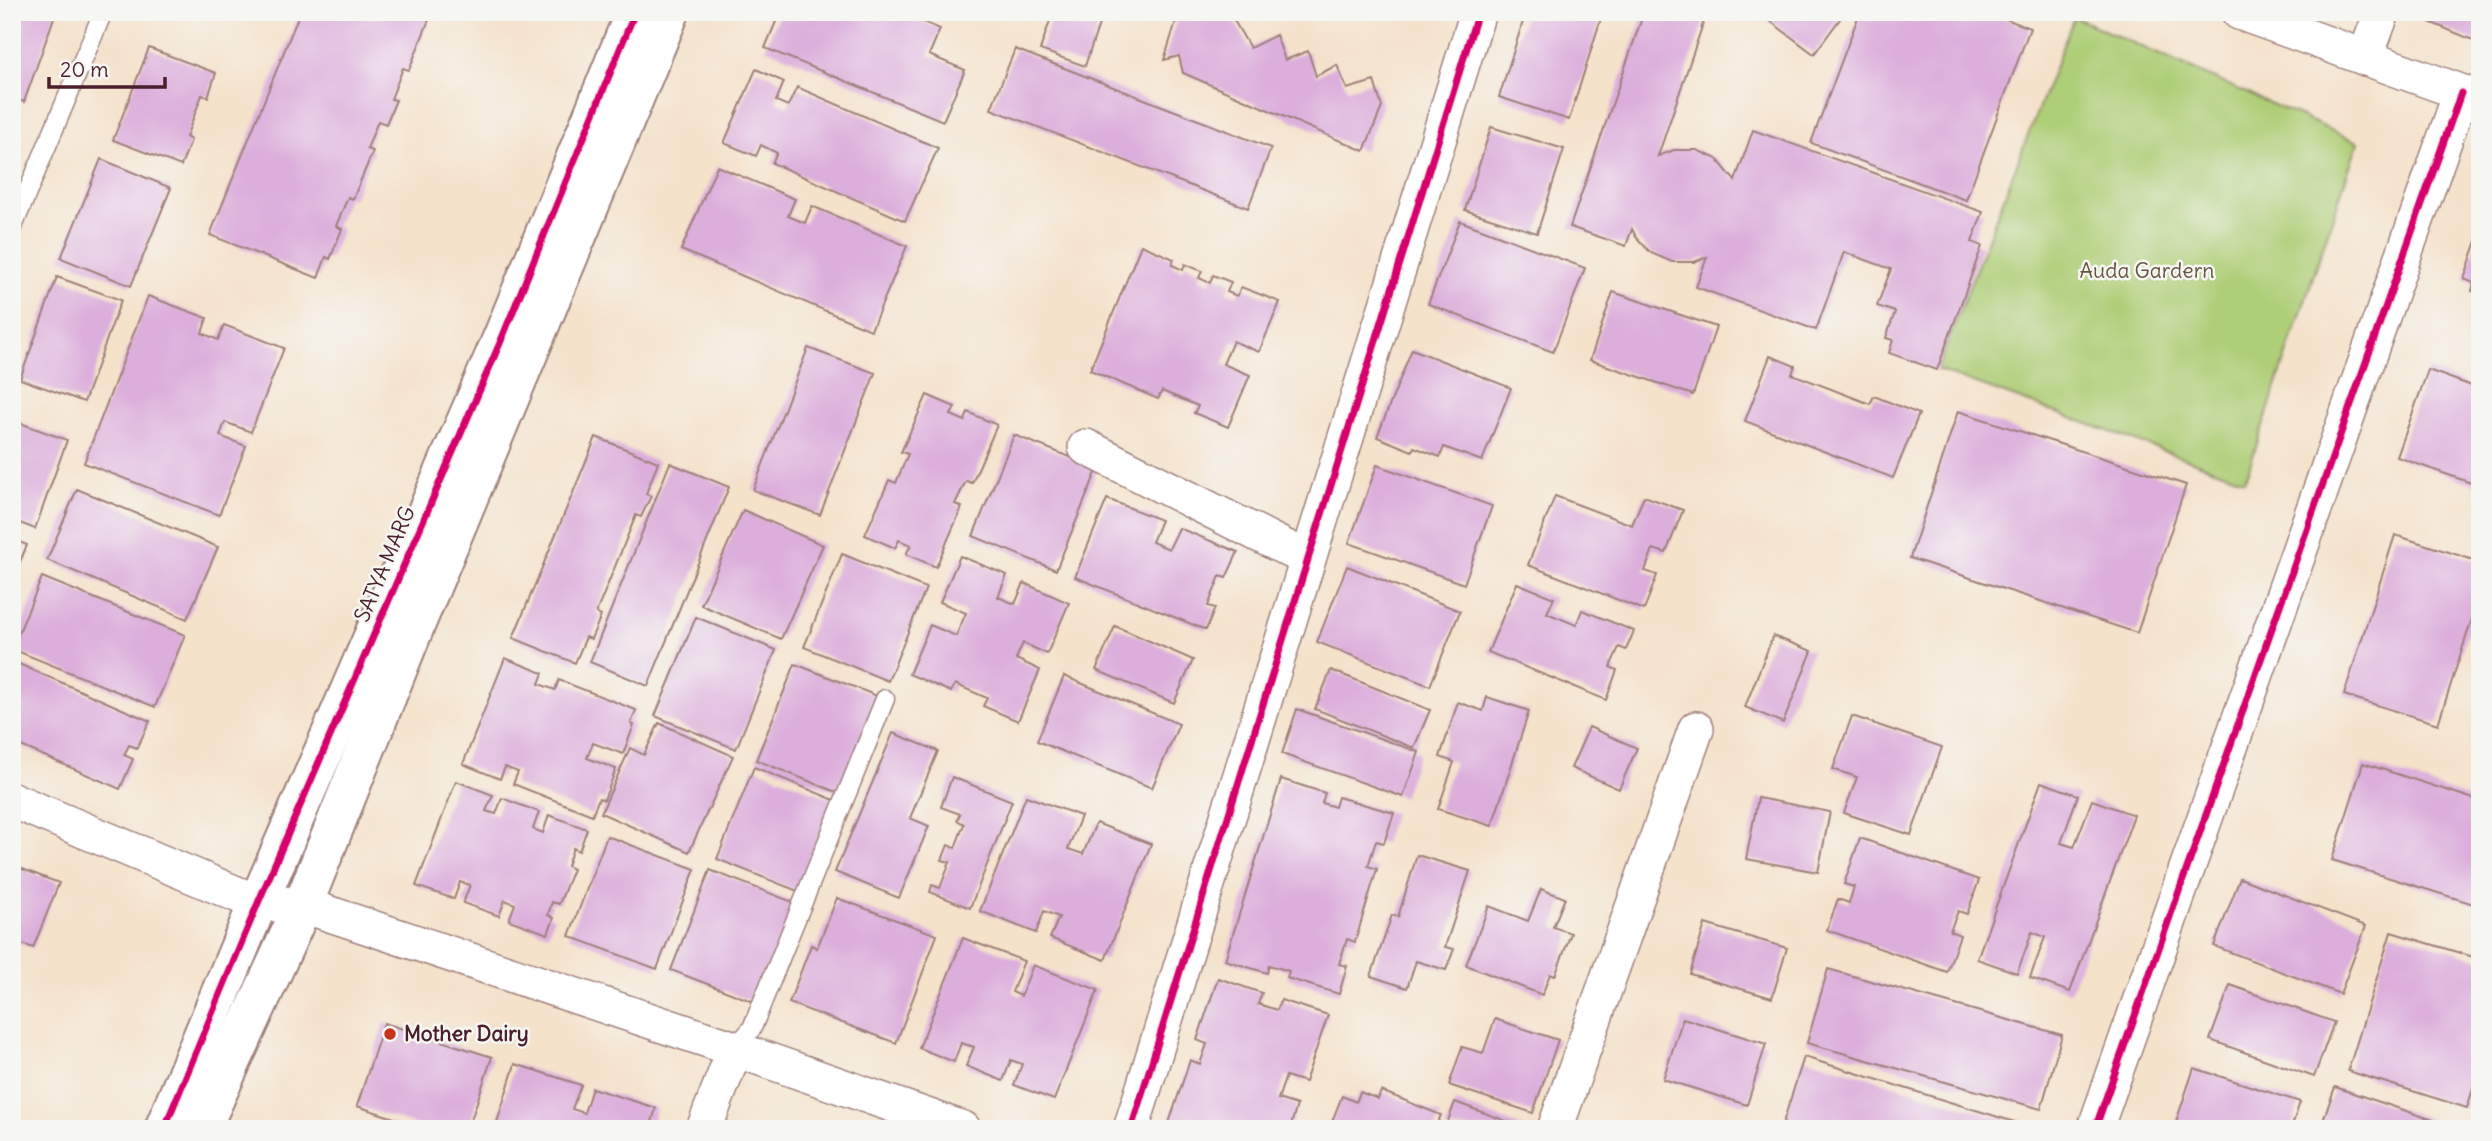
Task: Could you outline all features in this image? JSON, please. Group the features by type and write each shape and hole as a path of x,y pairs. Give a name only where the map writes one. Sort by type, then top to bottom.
{"street":[{"name":"SATYA MARG","path":"164,1129 258,903 503,336 635,12"},
{"path":"201,1129 303,905 410,639 670,12"},
{"path":"1131,1129 1478,12"},
{"path":"2095,1129 2470,96 2239,12"},
{"path":"2365,58 2382,12"},
{"path":"1086,447 1308,559"},
{"path":"1555,1129 1696,729"},
{"path":"12,800 258,903 303,905 735,1049 963,1129"},
{"path":"704,1129 735,1049"}],"lane":[{"path":"12,229 103,12"},
{"path":"735,1049 752,1028 885,699"}],"green space":[{"name":"Auda Gardern","path":"2074,17 2358,142 2245,480 1937,370"}],"building":[{"path":"12,12 56,12 24,102 12,98"},
{"path":"300,12 432,12 409,70 403,68 391,99 396,100 386,124 378,121 367,149 373,151 353,199 348,197 336,226 342,229 330,259 326,257 318,278 210,235"},
{"path":"780,12 900,12 940,29 929,55 965,70 943,121 765,48"},
{"path":"1053,12 1103,12 1085,66 1040,50"},
{"path":"1179,12 1229,12 1250,48 1276,35 1285,60 1308,51 1316,76 1337,65 1347,89 1374,81 1382,107 1364,151 1183,73 1179,56 1164,60"},
{"path":"1526,12 1603,12 1569,120 1499,97"},
{"path":"1644,12 1707,12 1658,156 1674,150 1697,150 1717,159 1735,181 1753,130 1983,212 1972,242 1982,246 1937,370 1889,353 1893,340 1886,338 1895,312 1877,306 1891,269 1844,252 1816,330 1696,287 1707,257 1694,262 1672,262 1651,253 1632,229 1626,246 1570,227"},
{"path":"1758,12 1845,12 1814,54"},
{"path":"1860,12 1987,12 2030,28 1966,200 1811,143"},
{"path":"2417,12 2480,12 2480,43 2415,16"},
{"path":"149,48 216,73 208,97 202,95 186,137 191,140 181,166 113,140"},
{"path":"1015,49 1271,148 1248,208 991,109"},
{"path":"756,69 784,82 776,101 788,106 797,87 938,148 905,221 772,163 777,153 761,145 756,156 724,143"},
{"path":"1491,127 1564,149 1537,233 1465,210"},
{"path":"101,159 171,188 131,286 61,258"},
{"path":"717,166 795,199 788,216 805,223 812,206 907,246 871,330 681,250"},
{"path":"1460,221 1585,268 1553,352 1428,304"},
{"path":"2479,235 2480,293 2472,291 2474,283 2464,279"},
{"path":"1141,245 1174,259 1172,265 1183,270 1185,264 1202,271 1199,278 1210,283 1213,275 1231,282 1227,292 1237,296 1241,287 1280,302 1259,352 1233,341 1223,364 1250,375 1228,427 1194,413 1198,406 1162,391 1158,399 1090,370"},
{"path":"57,277 121,300 84,402 20,379"},
{"path":"1613,292 1716,327 1693,395 1590,360"},
{"path":"148,296 207,318 202,333 218,340 224,325 284,348 251,432 225,422 220,436 246,446 219,515 84,463"},
{"path":"808,348 875,373 820,515 753,490"},
{"path":"1412,349 1511,388 1482,461 1444,447 1440,457 1414,447 1412,451 1377,437"},
{"path":"1770,356 1795,366 1792,374 1870,404 1874,396 1919,414 1893,478 1745,421"},
{"path":"2428,370 2480,389 2480,486 2397,457"},
{"path":"927,395 955,407 951,415 965,421 968,412 997,425 972,483 966,481 955,504 962,507 936,567 906,554 911,545 899,540 895,548 865,535 889,480 896,483 908,454 901,452"},
{"path":"1958,411 2186,485 2137,633 1910,558"},
{"path":"12,420 67,440 35,529 12,520"},
{"path":"1014,435 1098,468 1056,570 973,536"},
{"path":"596,437 658,462 646,494 651,496 641,517 636,515 596,613 601,616 591,639 586,637 575,663 513,638"},
{"path":"670,463 729,487 648,686 590,662"},
{"path":"1377,465 1492,506 1464,584 1349,543"},
{"path":"77,489 218,547 187,619 47,560"},
{"path":"1555,496 1632,525 1644,496 1683,510 1666,553 1653,549 1645,571 1657,575 1644,610 1528,565"},
{"path":"1107,499 1161,520 1152,542 1169,549 1179,528 1238,552 1226,578 1220,576 1208,606 1215,608 1206,630 1075,577"},
{"path":"743,510 823,545 781,639 701,605"},
{"path":"2395,535 2480,562 2480,594 2438,724 2344,695"},
{"path":"12,539 27,545 12,581"},
{"path":"842,554 926,588 888,681 804,647"},
{"path":"960,556 1007,575 998,597 1015,604 1024,583 1069,603 1047,654 1023,643 1016,659 1040,670 1018,721 983,706 987,698 955,684 951,692 909,674 930,625 956,636 966,613 940,602"},
{"path":"1347,566 1460,611 1430,686 1317,642"},
{"path":"42,577 185,635 155,707 12,649"},
{"path":"1517,583 1554,598 1547,613 1576,625 1582,610 1634,631 1626,650 1619,647 1610,667 1617,670 1606,700 1488,652"},
{"path":"696,617 776,650 736,749 655,716"},
{"path":"1115,626 1193,660 1174,703 1096,670"},
{"path":"1773,636 1812,651 1783,723 1745,707"},
{"path":"505,658 543,673 539,684 555,690 559,680 636,710 631,724 634,725 623,754 593,743 587,758 616,769 604,800 599,798 592,815 513,784 518,772 505,767 500,779 463,764"},
{"path":"12,661 150,721 137,748 129,745 124,755 133,759 120,789 12,742"},
{"path":"795,664 885,699 841,794 756,760"},
{"path":"1331,670 1430,710 1414,748 1315,709"},
{"path":"1064,676 1179,724 1152,788 1037,741"},
{"path":"1487,697 1529,711 1492,826 1438,809 1454,762 1440,757 1458,702 1483,711"},
{"path":"1297,709 1419,752 1403,797 1282,754"},
{"path":"1852,716 1942,747 1911,835 1844,813 1857,777 1833,769"},
{"path":"659,723 733,756 689,852 601,813 630,748 644,755"},
{"path":"1589,727 1637,748 1619,789 1571,768"},
{"path":"893,733 938,751 910,818 929,826 899,898 835,872"},
{"path":"2363,763 2480,801 2480,906 2332,860"},
{"path":"754,767 837,801 800,892 717,859"},
{"path":"952,777 1012,801 970,908 930,892 932,885 940,888 950,862 942,860 948,845 955,848 964,824 957,820 960,814 941,807"},
{"path":"1281,779 1325,793 1322,803 1335,807 1338,797 1394,813 1384,843 1376,841 1368,866 1377,869 1355,942 1347,939 1339,964 1347,966 1339,994 1287,978 1289,971 1269,965 1267,973 1225,960"},
{"path":"456,781 493,795 486,811 496,814 502,798 539,812 533,829 543,833 549,815 587,829 579,851 573,848 567,866 573,869 559,904 552,902 548,915 554,918 548,934 509,920 515,904 505,900 499,916 463,903 470,885 460,882 454,899 416,886"},
{"path":"2041,782 2078,795 2061,843 2074,847 2092,800 2134,815 2070,992 2030,978 2045,937 2032,932 2017,973 1977,959"},
{"path":"1026,796 1081,816 1068,849 1083,854 1096,823 1151,844 1105,960 1050,938 1059,917 1044,911 1036,933 980,911"},
{"path":"1758,798 1830,812 1818,872 1746,859"},
{"path":"607,836 695,869 657,969 569,936"},
{"path":"1860,838 1979,880 1967,914 1958,911 1950,931 1960,935 1947,972 1827,930 1838,899 1849,903 1854,887 1844,884"},
{"path":"1417,855 1470,871 1445,947 1454,949 1446,970 1416,961 1407,988 1371,976 1392,915 1398,917"},
{"path":"12,865 59,883 33,948 12,940"},
{"path":"710,870 798,904 759,1004 671,970"},
{"path":"2240,878 2366,926 2340,994 2214,946"},
{"path":"1541,889 1565,898 1553,927 1571,933 1555,976 1550,974 1542,995 1466,965 1489,906 1528,921"},
{"path":"837,898 937,935 896,1043 789,1003 811,945 817,948"},
{"path":"1705,924 1787,948 1772,998 1690,974"},
{"path":"2391,932 2480,959 2480,1067 2467,1108 2348,1071"},
{"path":"963,938 1024,961 1012,992 1021,996 1033,965 1098,990 1054,1100 1014,1085 1022,1064 1011,1060 1003,1081 966,1066 974,1047 961,1043 954,1062 919,1048"},
{"path":"1828,969 2062,1035 2041,1109 1807,1043"},
{"path":"1218,978 1262,993 1258,1004 1277,1010 1281,1000 1328,1015 1305,1082 1286,1076 1278,1099 1297,1105 1290,1129 1167,1129 1190,1060 1200,1064 1207,1044 1197,1040"},
{"path":"2230,985 2334,1022 2314,1077 2210,1040"},
{"path":"1683,1018 1766,1044 1747,1105 1663,1079"},
{"path":"1495,1019 1558,1040 1533,1113 1449,1085 1462,1047 1483,1053"},
{"path":"384,1023 492,1057 468,1129 428,1129 357,1106"},
{"path":"1804,1057 2034,1128 2034,1129 1781,1129"},
{"path":"515,1064 581,1085 572,1109 584,1113 592,1088 656,1108 650,1129 495,1129"},
{"path":"2194,1068 2300,1102 2291,1129 2186,1129 2175,1125"},
{"path":"2335,1087 2457,1128 2457,1129 2320,1129"},
{"path":"1381,1091 1441,1115 1435,1129 1329,1129 1342,1096 1356,1102 1360,1092 1378,1099"},
{"path":"1455,1102 1525,1128 1525,1129 1445,1129"}],"cycle path":[{"path":"164,1129 258,903 503,336 635,12"},
{"path":"1131,1129 1478,12"},
{"path":"2095,1129 2461,93"}],"place":[{"name":"Mother Dairy","path":"390,1034"}]}
